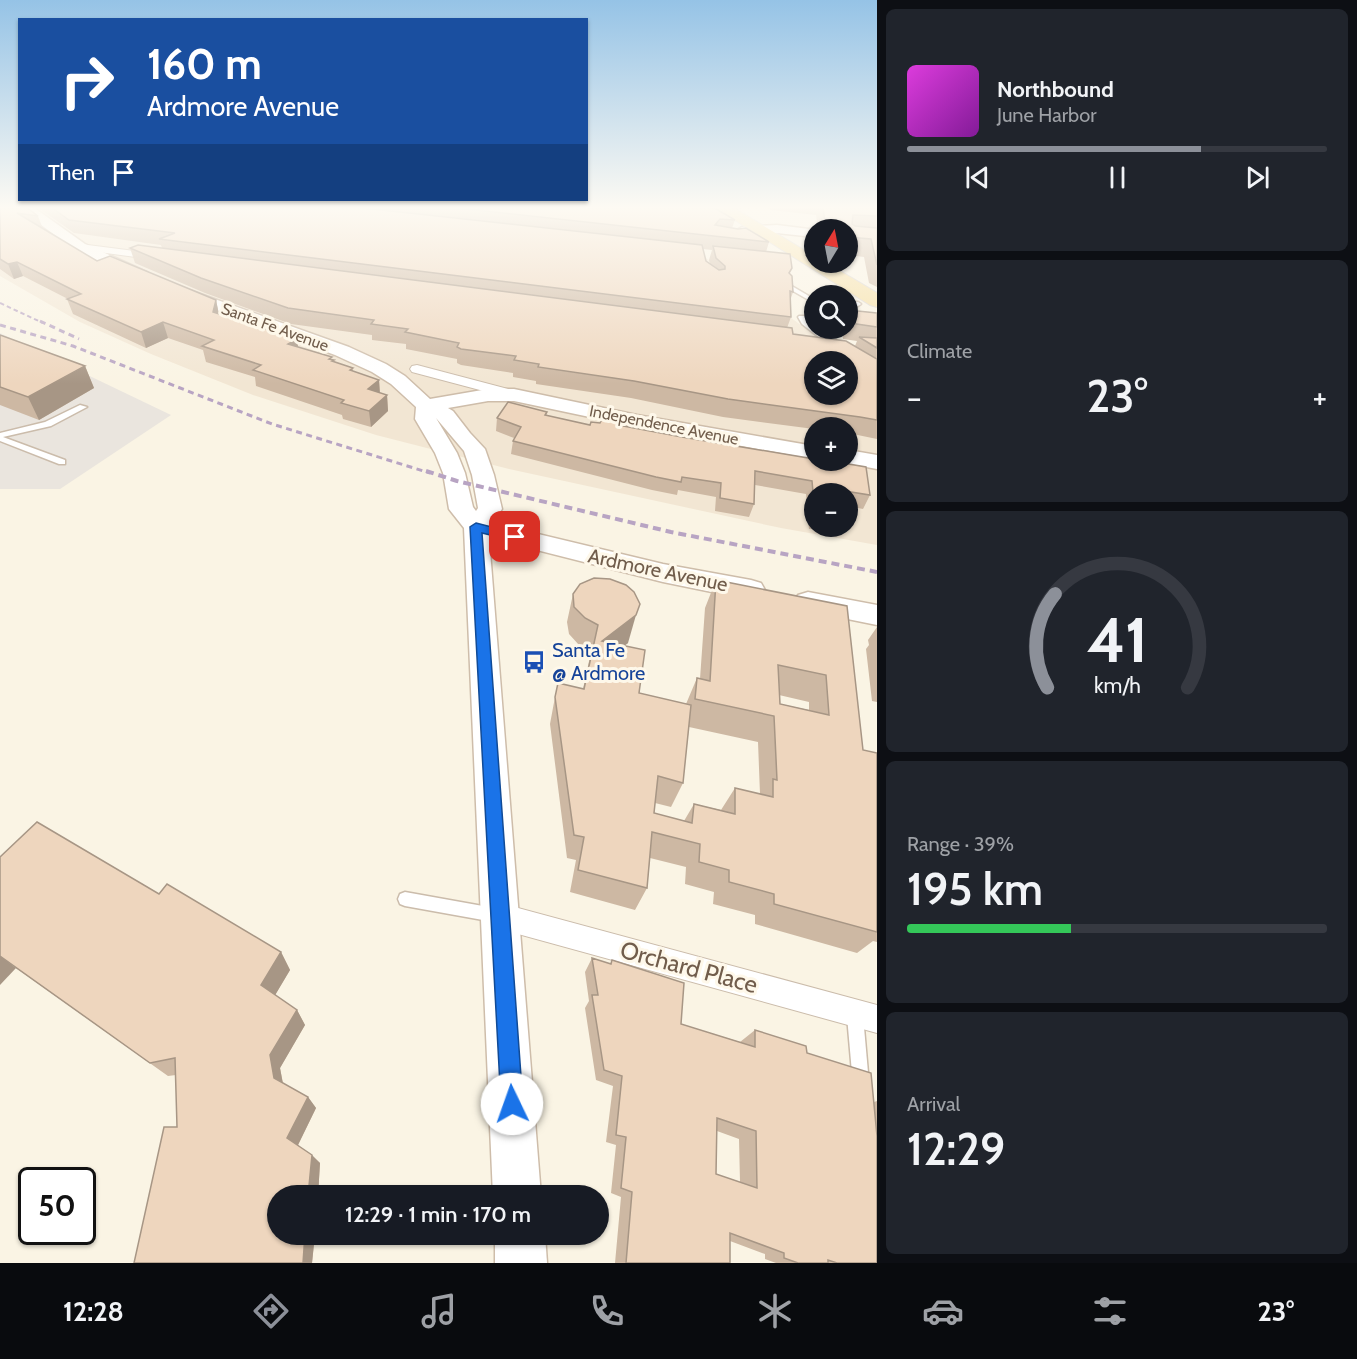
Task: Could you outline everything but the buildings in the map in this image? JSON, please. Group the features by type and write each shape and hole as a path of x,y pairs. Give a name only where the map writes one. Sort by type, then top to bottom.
{"main road":[{"name":"Santa Fe Avenue","path":"122,266 164,285 361,359 398,380 426,406 446,415 462,438 474,449 483,475 490,509 476,527"},
{"path":"801,266 830,285"},
{"path":"801,266 830,285"},
{"path":"858,303 877,315"},
{"name":"Independence Avenue","path":"426,406 473,397 514,395 637,421 804,450"},
{"path":"473,397 465,419 473,437 474,449"},
{"path":"426,406 425,419 446,453 454,473 461,509 476,527 516,1185"},
{"path":"858,459 877,462"},
{"name":"Ardmore Avenue","path":"476,527 663,573 877,615"},
{"path":"520,1245 521,1263"}],"street":[{"path":"808,342 839,347"},
{"name":"Independence Avenue","path":"417,369 514,395"},
{"name":"Orchard Place","path":"500,916 866,1016"}],"lane":[{"path":"788,286 804,295"},
{"path":"827,339 839,347"},
{"path":"0,437 48,424 83,407"},
{"path":"0,437 62,462"},
{"path":"405,899 500,916"},
{"path":"862,1099 866,1016"}],"shaded area":[{"path":"0,266 718,266 804,327 804,339 820,339 837,351 804,351 804,405 858,405 858,366 877,380 877,545 832,537 858,537 858,483 804,483 804,532 781,528 509,469 376,435 253,395 151,354 80,322 0,276"},
{"path":"0,333 171,415 60,489 0,489"}],"railway":[{"path":"0,303 43,323"},
{"path":"40,321 79,339"},
{"path":"0,325 73,346 272,424 430,473"},
{"path":"426,471 457,481 671,532 877,572"}],"place":[{"name":"Santa Fe @ Ardmore","path":"534,662"}],"route":[{"path":"512,1104 476,527 515,537"}]}
